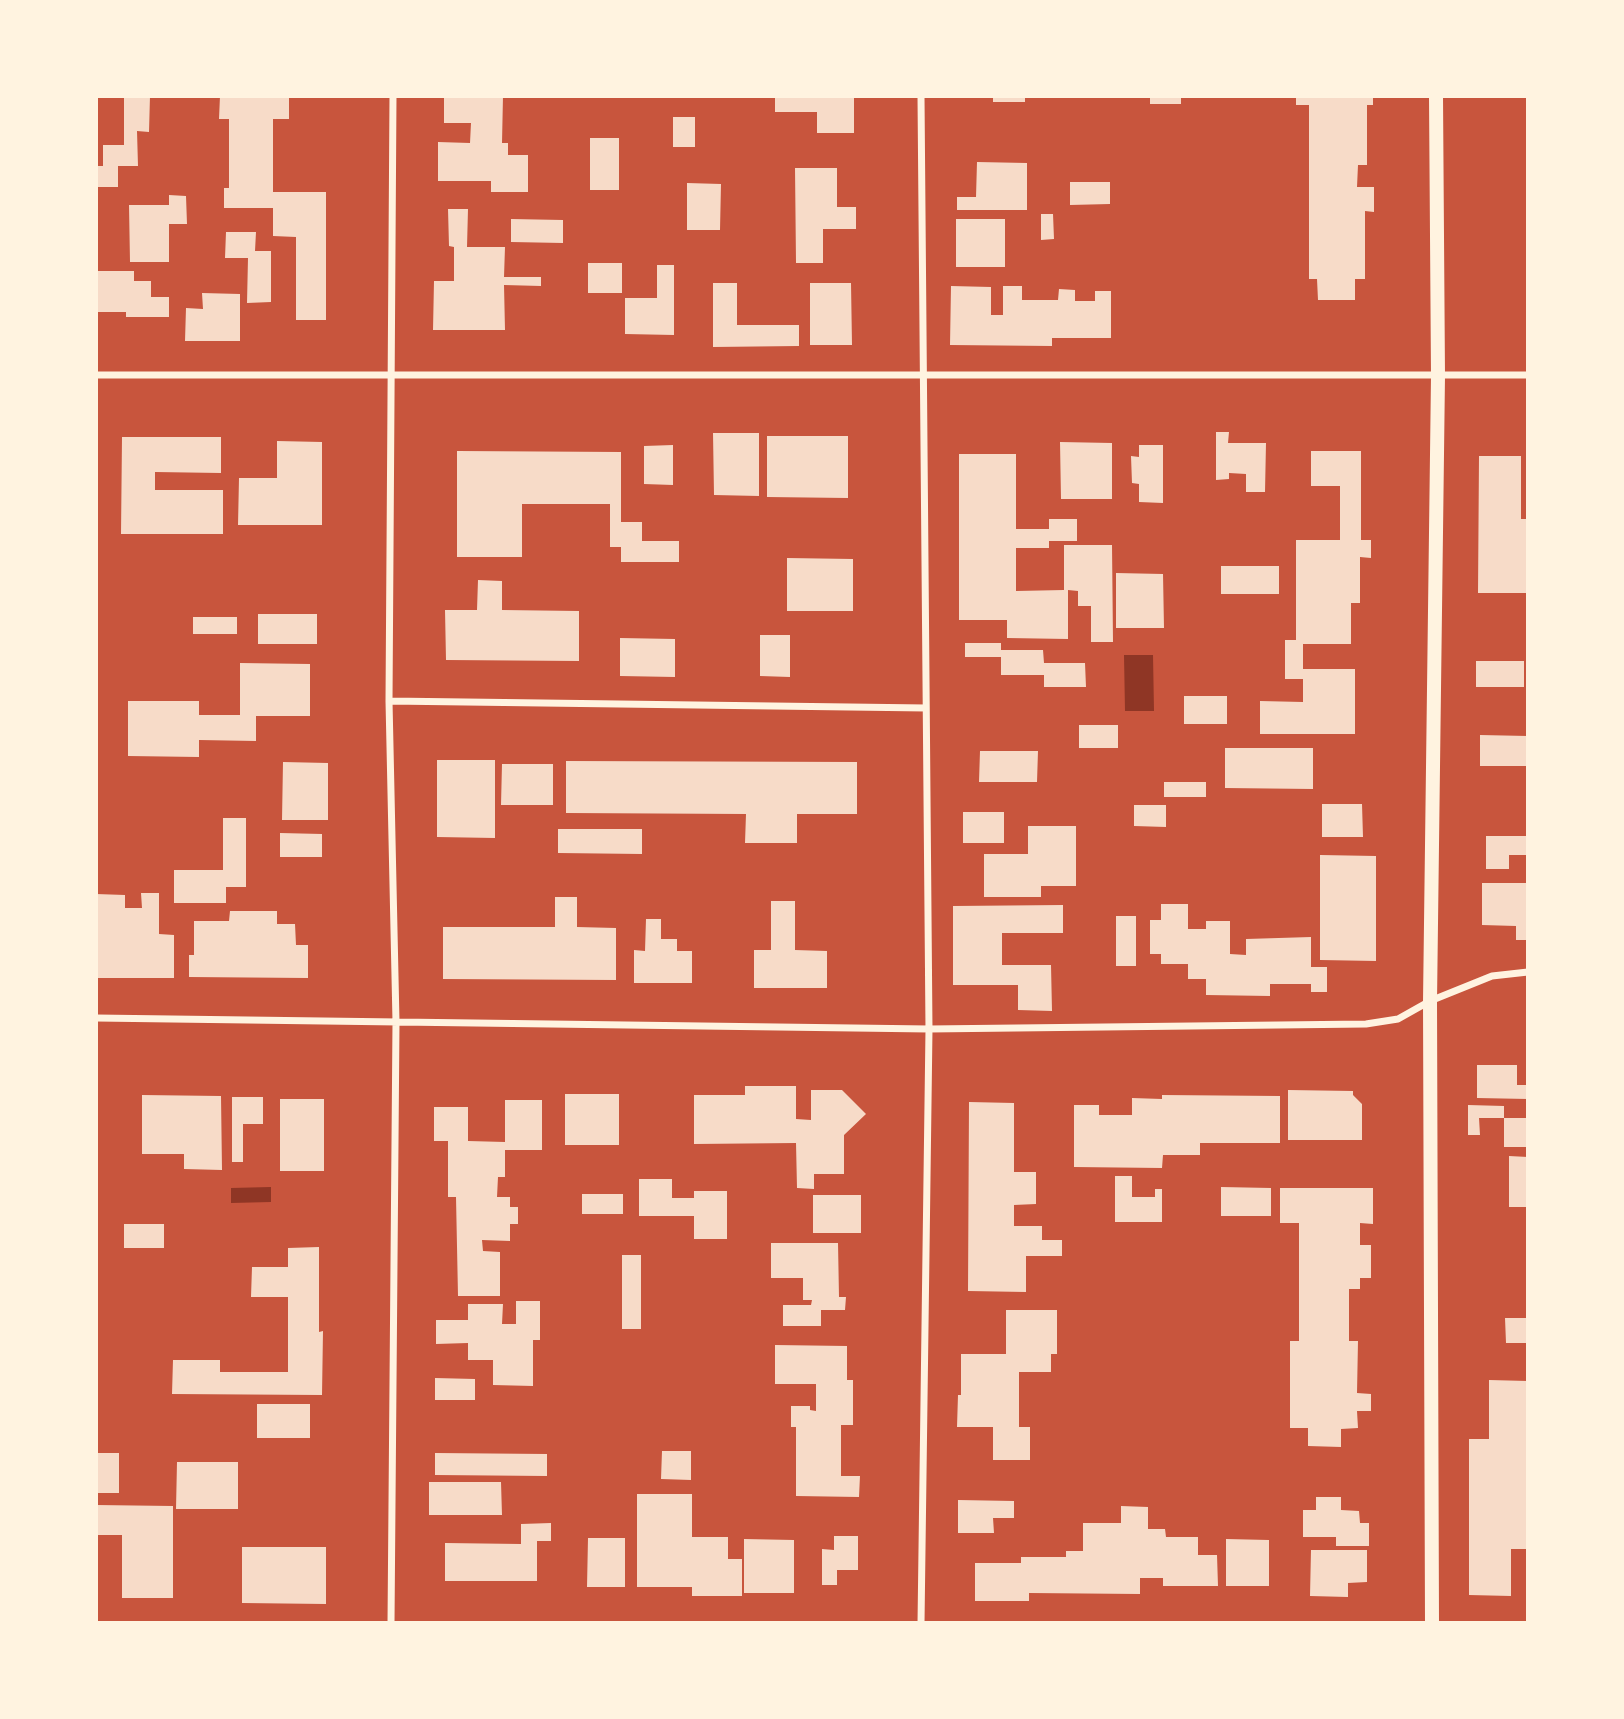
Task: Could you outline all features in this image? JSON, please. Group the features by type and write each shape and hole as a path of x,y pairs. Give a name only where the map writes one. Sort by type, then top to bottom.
{"main road":[{"path":"1432,1623 1430,1001 1438,376 1436,96"}],"street":[{"path":"391,1623 396,1022 389,701 393,96"},
{"path":"921,96 929,1029 921,1623"},
{"path":"96,375 1528,375"},
{"path":"389,701 926,708"},
{"path":"96,1018 929,1029 1366,1024 1398,1019 1430,1001 1492,976 1528,972"}],"shaded area":[{"path":"1124,655 1153,655 1154,711 1125,711"},
{"path":"271,1187 271,1202 231,1203 231,1188"}],"building":[{"path":"124,96 150,96 149,132 137,131 138,166 118,166 118,187 96,187 96,166 103,166 103,145 124,145"},
{"path":"220,96 289,96 289,119 273,119 273,192 326,192 326,320 296,320 296,237 273,236 273,208 224,208 224,188 229,188 229,119 219,119"},
{"path":"444,96 503,96 502,143 508,143 508,155 528,155 528,192 491,192 491,181 438,181 438,142 470,143 471,123 444,123"},
{"path":"775,96 854,96 854,133 817,133 817,112 775,112"},
{"path":"993,96 1025,96 1025,102 993,102"},
{"path":"1150,96 1181,96 1181,104 1150,104"},
{"path":"1296,96 1373,96 1373,105 1367,105 1367,165 1358,165 1357,187 1374,187 1374,212 1365,211 1365,279 1355,279 1355,300 1318,300 1317,279 1309,279 1309,105 1296,105"},
{"path":"673,117 695,117 695,147 673,147"},
{"path":"590,138 619,138 619,190 590,190"},
{"path":"977,162 1027,163 1027,210 957,210 957,197 976,197"},
{"path":"795,168 837,168 837,207 856,207 856,229 823,229 823,263 796,263"},
{"path":"1070,182 1110,182 1110,204 1070,205"},
{"path":"687,183 721,184 720,230 687,230"},
{"path":"169,195 186,196 187,224 169,224 169,262 130,262 129,205 169,205"},
{"path":"448,209 468,209 467,247 505,247 504,277 541,277 541,286 504,285 505,330 433,330 434,281 454,281 454,247 449,246"},
{"path":"1041,214 1053,214 1054,239 1041,240"},
{"path":"511,219 563,220 563,243 511,242"},
{"path":"956,219 1005,219 1005,267 956,267"},
{"path":"226,232 256,232 255,251 271,251 271,302 247,303 248,258 225,258"},
{"path":"588,263 622,263 622,293 588,293"},
{"path":"657,265 674,265 674,335 625,334 625,298 657,298"},
{"path":"96,271 134,271 134,281 151,281 151,297 169,297 169,317 126,317 126,312 96,312"},
{"path":"713,283 737,283 737,325 799,325 799,346 713,347"},
{"path":"810,283 851,283 852,345 810,345"},
{"path":"951,286 991,287 991,315 1003,315 1003,286 1022,286 1022,300 1058,300 1059,289 1075,290 1075,301 1095,301 1095,291 1111,291 1111,338 1052,338 1052,346 950,345"},
{"path":"202,293 240,294 240,341 185,341 186,308 203,309"},
{"path":"1216,432 1229,432 1228,443 1266,443 1265,492 1246,492 1246,474 1229,473 1229,479 1216,480"},
{"path":"713,433 759,433 759,496 714,495"},
{"path":"767,436 848,436 848,498 767,497"},
{"path":"122,437 221,437 221,473 155,472 155,490 223,490 223,534 121,534"},
{"path":"277,441 322,442 322,525 238,525 239,478 277,478"},
{"path":"1060,442 1112,443 1112,499 1061,499"},
{"path":"673,445 673,485 644,484 644,446"},
{"path":"1139,445 1163,445 1163,503 1139,502 1139,484 1132,483 1131,456 1139,457"},
{"path":"457,451 621,452 621,522 642,522 642,541 679,541 679,562 621,562 621,547 610,547 610,504 522,504 522,557 457,557"},
{"path":"1311,451 1361,451 1361,540 1371,540 1371,558 1360,557 1360,603 1351,603 1351,644 1303,644 1303,669 1355,669 1355,734 1260,734 1260,701 1303,702 1303,679 1285,679 1285,640 1296,640 1296,540 1340,540 1340,486 1311,486"},
{"path":"959,454 1016,454 1016,529 1049,529 1049,519 1077,519 1077,541 1049,541 1049,548 1016,548 1016,591 1064,590 1064,545 1112,545 1113,642 1091,642 1091,606 1078,606 1078,591 1068,590 1068,639 1007,638 1007,620 959,620"},
{"path":"1479,456 1521,456 1521,519 1528,519 1528,593 1478,593"},
{"path":"787,558 853,559 853,611 787,611"},
{"path":"1221,566 1279,566 1279,594 1221,594"},
{"path":"1116,573 1163,574 1164,628 1116,628"},
{"path":"478,580 502,581 502,610 579,611 579,661 446,660 445,610 477,610"},
{"path":"258,614 317,614 317,644 258,644"},
{"path":"193,617 237,617 237,634 193,634"},
{"path":"760,635 790,635 790,677 760,676"},
{"path":"620,638 675,639 675,677 620,676"},
{"path":"965,643 1001,643 1001,650 1043,650 1044,663 1085,663 1086,687 1044,687 1044,675 1001,675 1001,657 965,657"},
{"path":"1476,661 1524,661 1524,687 1476,687"},
{"path":"240,663 310,664 310,716 256,716 256,741 199,740 199,757 128,756 128,701 199,701 199,715 240,715"},
{"path":"1184,696 1227,696 1227,724 1184,724"},
{"path":"1079,725 1118,725 1118,748 1079,748"},
{"path":"1480,735 1528,736 1528,766 1480,766"},
{"path":"1225,748 1313,748 1313,789 1225,788"},
{"path":"980,751 1038,751 1037,782 979,782"},
{"path":"437,760 495,760 495,838 437,837"},
{"path":"566,761 857,762 857,814 797,814 797,843 745,843 746,814 566,813"},
{"path":"283,762 328,763 328,820 282,820"},
{"path":"502,764 553,764 553,805 501,805"},
{"path":"1164,782 1206,782 1206,797 1164,797"},
{"path":"1322,804 1362,804 1363,837 1322,837"},
{"path":"1134,805 1166,805 1166,827 1134,826"},
{"path":"963,812 1004,812 1004,843 963,843"},
{"path":"223,818 246,818 246,887 226,887 226,903 174,903 174,870 223,870"},
{"path":"1028,826 1076,826 1076,886 1041,886 1041,897 984,897 984,854 1028,854"},
{"path":"558,829 642,829 642,854 558,853"},
{"path":"280,833 322,834 322,857 280,857"},
{"path":"1486,836 1528,836 1528,855 1509,855 1509,869 1486,869"},
{"path":"1320,855 1376,856 1376,961 1320,960"},
{"path":"1482,883 1528,883 1528,940 1516,940 1516,926 1482,925"},
{"path":"141,893 159,893 159,934 174,935 174,978 96,978 96,894 125,895 125,908 142,908"},
{"path":"555,897 577,897 577,927 616,928 616,980 443,979 443,927 555,927"},
{"path":"771,901 795,901 795,950 827,951 827,988 754,988 754,950 771,950"},
{"path":"1161,904 1188,904 1188,929 1206,929 1206,921 1230,921 1230,954 1246,955 1246,939 1311,937 1311,967 1327,967 1327,992 1311,992 1311,984 1270,984 1270,996 1206,995 1206,979 1188,979 1188,964 1161,964 1161,954 1150,954 1150,920 1161,920"},
{"path":"1063,905 1063,933 1002,933 1002,965 1051,965 1052,1011 1018,1010 1018,985 953,985 953,906"},
{"path":"230,911 277,911 277,924 295,924 296,945 308,945 308,978 189,977 189,955 194,955 194,921 229,921"},
{"path":"1116,916 1136,916 1136,966 1116,966"},
{"path":"646,919 661,919 661,939 677,939 677,951 692,951 692,983 634,983 634,950 645,951"},
{"path":"1477,1065 1517,1065 1517,1085 1528,1085 1528,1099 1477,1098"},
{"path":"745,1086 796,1086 796,1119 811,1120 811,1090 842,1090 866,1114 844,1135 844,1174 814,1174 814,1189 797,1188 796,1143 694,1144 694,1095 745,1095"},
{"path":"1288,1090 1353,1091 1353,1095 1362,1104 1362,1140 1288,1140"},
{"path":"565,1094 619,1094 619,1145 565,1145"},
{"path":"142,1095 221,1096 222,1170 184,1169 184,1154 142,1154"},
{"path":"1162,1095 1280,1096 1280,1143 1200,1143 1200,1155 1163,1155 1162,1168 1074,1167 1074,1105 1099,1105 1099,1115 1132,1115 1132,1098 1162,1099"},
{"path":"232,1097 263,1097 263,1124 243,1124 243,1162 232,1162"},
{"path":"280,1099 324,1099 324,1171 280,1171"},
{"path":"505,1100 542,1100 542,1150 505,1150 505,1177 498,1177 497,1197 510,1197 510,1207 518,1207 518,1224 510,1224 510,1241 482,1240 483,1251 500,1252 500,1296 458,1296 456,1197 448,1197 448,1141 434,1141 434,1107 468,1107 468,1141 505,1142"},
{"path":"969,1102 1014,1103 1014,1172 1036,1172 1036,1204 1014,1205 1014,1226 1042,1226 1042,1240 1062,1240 1062,1256 1026,1256 1026,1292 968,1291"},
{"path":"1468,1105 1504,1106 1504,1118 1479,1118 1480,1135 1468,1135"},
{"path":"1504,1118 1528,1118 1528,1147 1504,1147"},
{"path":"1509,1156 1528,1157 1528,1207 1509,1207"},
{"path":"1115,1176 1132,1176 1132,1197 1155,1197 1155,1189 1162,1189 1162,1222 1115,1222"},
{"path":"639,1179 672,1179 672,1198 694,1198 694,1191 727,1191 727,1239 694,1239 694,1216 639,1216"},
{"path":"1221,1187 1271,1188 1271,1216 1221,1216"},
{"path":"1280,1188 1373,1188 1373,1224 1360,1223 1360,1245 1371,1245 1371,1278 1360,1278 1360,1289 1349,1289 1349,1341 1358,1341 1357,1393 1371,1394 1371,1411 1357,1411 1358,1428 1341,1429 1341,1447 1308,1446 1308,1428 1290,1428 1290,1341 1299,1341 1299,1223 1280,1223"},
{"path":"582,1194 623,1194 623,1214 582,1214"},
{"path":"813,1195 861,1195 861,1233 813,1233"},
{"path":"124,1224 164,1224 164,1248 124,1248"},
{"path":"771,1243 838,1243 839,1297 846,1297 845,1310 821,1310 821,1326 783,1326 783,1305 811,1305 812,1300 803,1300 803,1278 771,1278"},
{"path":"319,1247 319,1332 323,1331 322,1395 172,1394 173,1360 220,1360 220,1372 288,1372 288,1297 251,1297 252,1267 288,1267 288,1248"},
{"path":"622,1255 641,1255 641,1329 622,1329"},
{"path":"516,1301 540,1301 540,1340 533,1340 533,1386 493,1385 493,1360 468,1360 468,1343 436,1344 436,1320 468,1320 468,1304 503,1304 502,1324 516,1324"},
{"path":"1006,1310 1057,1310 1057,1354 1051,1354 1051,1372 1019,1372 1019,1427 1030,1427 1030,1460 993,1460 993,1427 957,1427 958,1395 961,1395 961,1354 1006,1354"},
{"path":"1505,1318 1528,1318 1528,1343 1506,1343"},
{"path":"775,1345 847,1346 847,1380 853,1380 853,1425 841,1425 841,1476 860,1476 859,1497 796,1496 796,1427 791,1427 791,1406 810,1406 810,1410 816,1411 816,1384 775,1384"},
{"path":"435,1378 475,1379 475,1400 435,1400"},
{"path":"1489,1380 1528,1381 1528,1549 1511,1549 1511,1596 1469,1595 1469,1439 1489,1439"},
{"path":"257,1404 310,1404 310,1438 257,1438"},
{"path":"662,1451 691,1451 691,1480 661,1479"},
{"path":"96,1453 119,1453 119,1493 96,1493"},
{"path":"435,1453 547,1454 547,1476 435,1475"},
{"path":"177,1462 238,1462 238,1509 176,1509"},
{"path":"429,1482 501,1482 502,1515 429,1515"},
{"path":"637,1494 692,1494 692,1537 728,1537 728,1559 742,1559 742,1596 692,1596 692,1587 637,1587"},
{"path":"1316,1497 1341,1497 1341,1510 1359,1511 1360,1523 1369,1523 1369,1546 1336,1546 1336,1537 1303,1537 1303,1510 1316,1510"},
{"path":"958,1500 1014,1501 1014,1518 993,1518 994,1533 958,1533"},
{"path":"96,1505 173,1506 173,1598 122,1598 122,1535 96,1535"},
{"path":"1121,1506 1148,1507 1148,1529 1165,1529 1166,1537 1198,1537 1198,1555 1217,1555 1218,1586 1163,1586 1163,1578 1140,1578 1140,1594 1029,1593 1029,1601 975,1601 975,1563 1021,1563 1021,1557 1066,1557 1066,1551 1083,1551 1083,1523 1121,1523"},
{"path":"551,1523 551,1541 537,1541 537,1581 445,1581 445,1543 521,1544 521,1524"},
{"path":"834,1536 858,1536 858,1570 837,1570 837,1585 822,1585 822,1549 834,1550"},
{"path":"588,1538 625,1538 625,1587 587,1587"},
{"path":"744,1539 794,1540 794,1593 744,1593"},
{"path":"1226,1539 1269,1540 1269,1586 1226,1586"},
{"path":"242,1547 326,1547 326,1604 242,1603"},
{"path":"1311,1550 1367,1550 1367,1582 1348,1583 1348,1597 1310,1596"}]}
